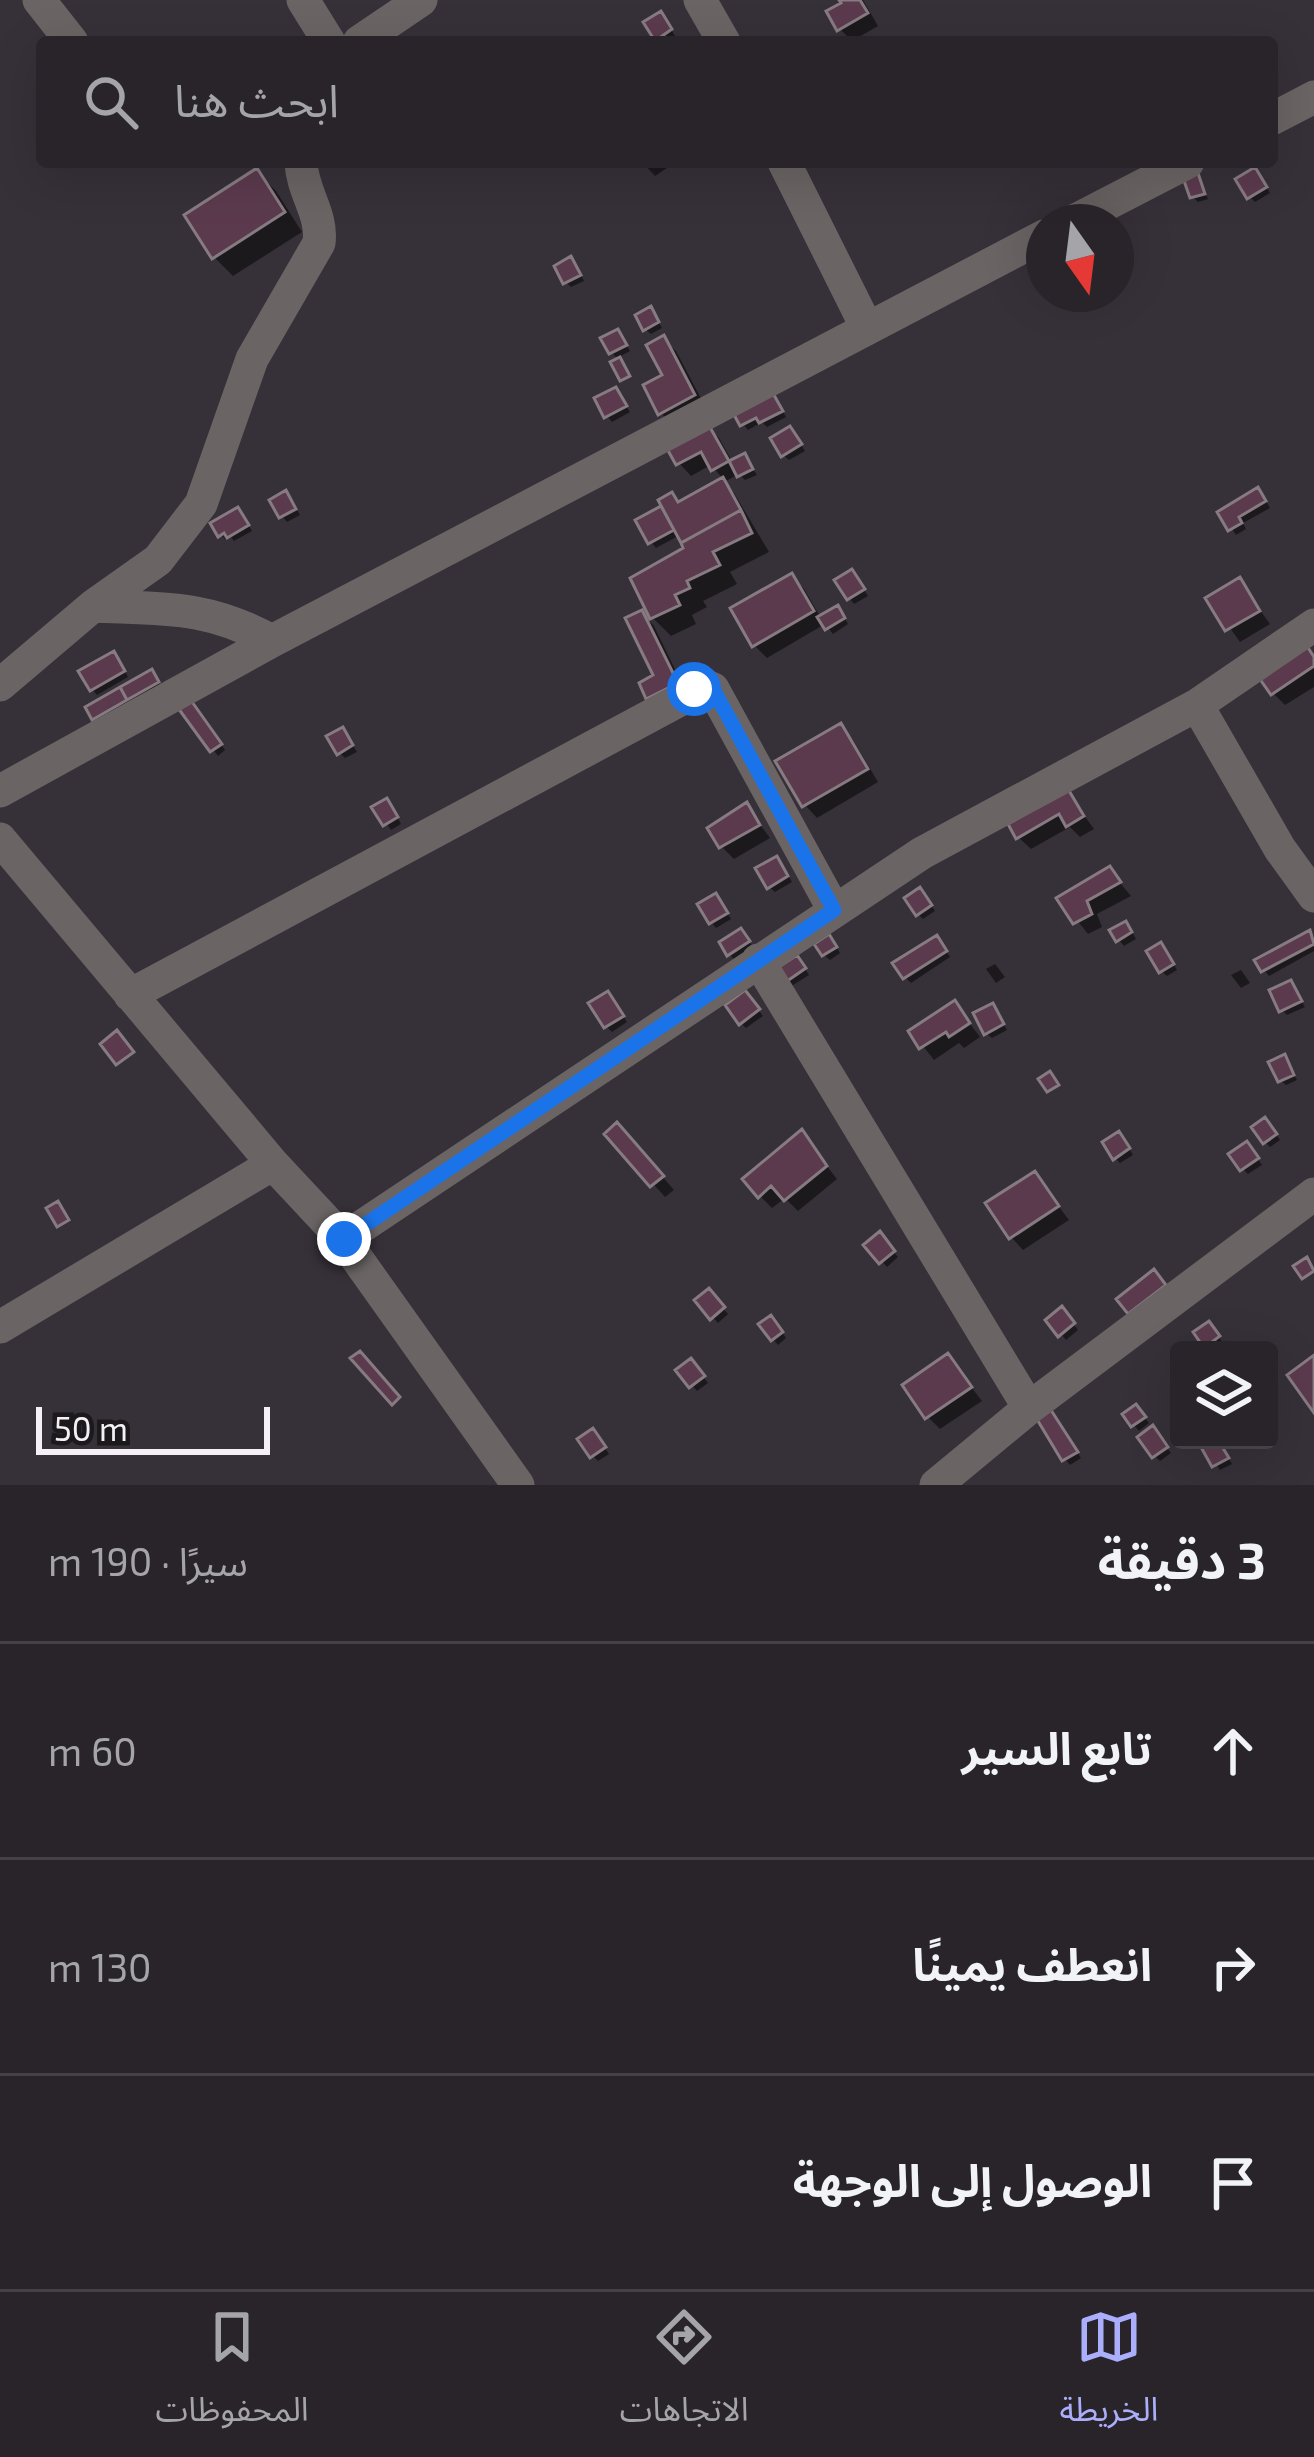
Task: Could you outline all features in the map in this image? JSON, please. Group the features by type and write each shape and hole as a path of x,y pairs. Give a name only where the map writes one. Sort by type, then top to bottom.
{"street":[{"path":"39,0 67,36"},
{"path":"303,0 325,36"},
{"path":"367,36 421,0"},
{"path":"700,0 721,36"},
{"path":"1278,116 1314,97"},
{"path":"0,686 93,606 158,560 201,504 252,359 319,243 321,225 301,181 301,168"},
{"path":"787,168 866,328"},
{"path":"1107,204 1176,168"},
{"path":"0,790 272,641 1026,245"},
{"path":"93,606 197,610 236,621 272,641"},
{"path":"344,1239 922,853 1197,705 1314,626"},
{"path":"130,995 706,686 713,689 834,910"},
{"path":"1197,705 1280,849 1314,896"},
{"path":"0,839 273,1164 344,1239 503,1480"},
{"path":"758,960 1029,1408"},
{"path":"0,1327 273,1164"},
{"path":"936,1485 1029,1408 1314,1194"}],"building":[{"path":"839,0 860,0 868,13 837,31 826,11"},
{"path":"661,11 672,29 652,36 643,22"},
{"path":"257,168 285,212 212,259 184,215"},
{"path":"1256,168 1267,187 1247,199 1235,179"},
{"path":"1198,173 1205,194 1190,198 1183,178"},
{"path":"571,256 581,275 563,284 554,266"},
{"path":"651,306 659,322 643,331 635,315"},
{"path":"618,329 627,345 609,354 600,338"},
{"path":"664,335 695,395 658,415 643,385 662,375 646,345"},
{"path":"620,357 630,376 620,381 610,362"},
{"path":"616,387 627,406 604,418 594,398"},
{"path":"770,388 783,411 740,426 731,409"},
{"path":"707,422 729,461 711,471 701,452 676,465 665,445"},
{"path":"790,426 802,444 781,457 770,438"},
{"path":"745,453 753,469 737,477 729,461"},
{"path":"723,477 741,510 681,543 658,500 672,492 678,502"},
{"path":"1258,487 1266,501 1239,517 1242,523 1228,531 1217,512"},
{"path":"286,490 296,509 279,518 269,500"},
{"path":"661,506 674,530 648,544 635,520"},
{"path":"238,507 249,525 227,538 224,533 218,537 210,523"},
{"path":"741,510 752,533 713,552 720,565 687,581 690,588 675,595 680,605 650,619 630,578"},
{"path":"852,569 865,589 847,600 834,580"},
{"path":"792,573 814,611 752,647 730,608"},
{"path":"1240,577 1260,611 1225,631 1205,598"},
{"path":"838,605 845,618 825,630 817,617"},
{"path":"642,610 678,683 646,699 639,683 653,675 625,618"},
{"path":"1305,643 1314,666 1271,695 1257,675"},
{"path":"114,651 125,671 90,691 78,671"},
{"path":"152,669 159,682 127,700 120,687"},
{"path":"120,687 127,700 92,720 85,707"},
{"path":"190,699 222,744 210,752 178,708"},
{"path":"841,723 868,769 802,807 775,761"},
{"path":"343,727 353,745 337,755 326,736"},
{"path":"1068,789 1084,816 1066,827 1059,814 1016,839 1008,824"},
{"path":"387,798 398,817 383,826 371,807"},
{"path":"747,802 760,825 719,848 707,828"},
{"path":"777,856 788,876 767,889 755,868"},
{"path":"1110,866 1121,882 1087,901 1092,914 1073,924 1056,898"},
{"path":"920,887 932,905 916,916 904,898"},
{"path":"716,893 728,913 709,924 697,904"},
{"path":"1126,921 1132,932 1116,942 1109,930"},
{"path":"741,928 750,941 727,956 719,942"},
{"path":"1310,930 1314,944 1261,972 1254,960"},
{"path":"829,934 837,947 822,956 814,944"},
{"path":"937,935 947,951 903,979 892,963"},
{"path":"1161,942 1174,964 1159,973 1146,951"},
{"path":"797,955 806,968 783,984 774,970"},
{"path":"1291,980 1302,1001 1279,1012 1269,990"},
{"path":"745,990 760,1009 739,1025 725,1005"},
{"path":"608,991 624,1016 604,1028 588,1003"},
{"path":"955,1000 970,1023 919,1049 908,1031"},
{"path":"993,1003 1004,1024 984,1035 973,1013"},
{"path":"117,1030 134,1052 116,1065 100,1044"},
{"path":"1285,1054 1294,1075 1278,1082 1268,1062"},
{"path":"1050,1071 1059,1085 1047,1092 1038,1079"},
{"path":"1265,1117 1277,1134 1263,1144 1251,1127"},
{"path":"617,1122 664,1176 650,1187 604,1134"},
{"path":"802,1129 827,1166 784,1201 771,1186 758,1198 742,1179"},
{"path":"1119,1131 1130,1148 1113,1160 1102,1142"},
{"path":"1247,1141 1259,1158 1240,1171 1228,1154"},
{"path":"1035,1171 1059,1206 1009,1239 985,1203"},
{"path":"58,1201 69,1220 57,1227 46,1208"},
{"path":"880,1231 895,1251 879,1264 863,1245"},
{"path":"1307,1257 1314,1271 1302,1279 1293,1266"},
{"path":"1154,1269 1166,1285 1128,1314 1116,1299"},
{"path":"709,1288 725,1307 710,1320 694,1300"},
{"path":"1062,1306 1075,1323 1058,1337 1045,1320"},
{"path":"771,1315 783,1332 771,1341 758,1324"},
{"path":"1209,1321 1220,1336 1199,1341 1193,1332"},
{"path":"360,1351 400,1397 392,1405 350,1358"},
{"path":"948,1353 972,1387 925,1419 902,1385"},
{"path":"1314,1355 1314,1413 1287,1375"},
{"path":"691,1358 705,1376 689,1388 675,1370"},
{"path":"1136,1404 1146,1417 1131,1427 1122,1414"},
{"path":"1049,1407 1078,1452 1062,1461 1035,1416"},
{"path":"1153,1425 1168,1447 1152,1458 1137,1437"},
{"path":"593,1428 606,1447 590,1458 577,1439"},
{"path":"1202,1449 1224,1449 1229,1458 1212,1467"}],"route":[{"path":"344,1239 834,910 713,689 694,689"}]}
